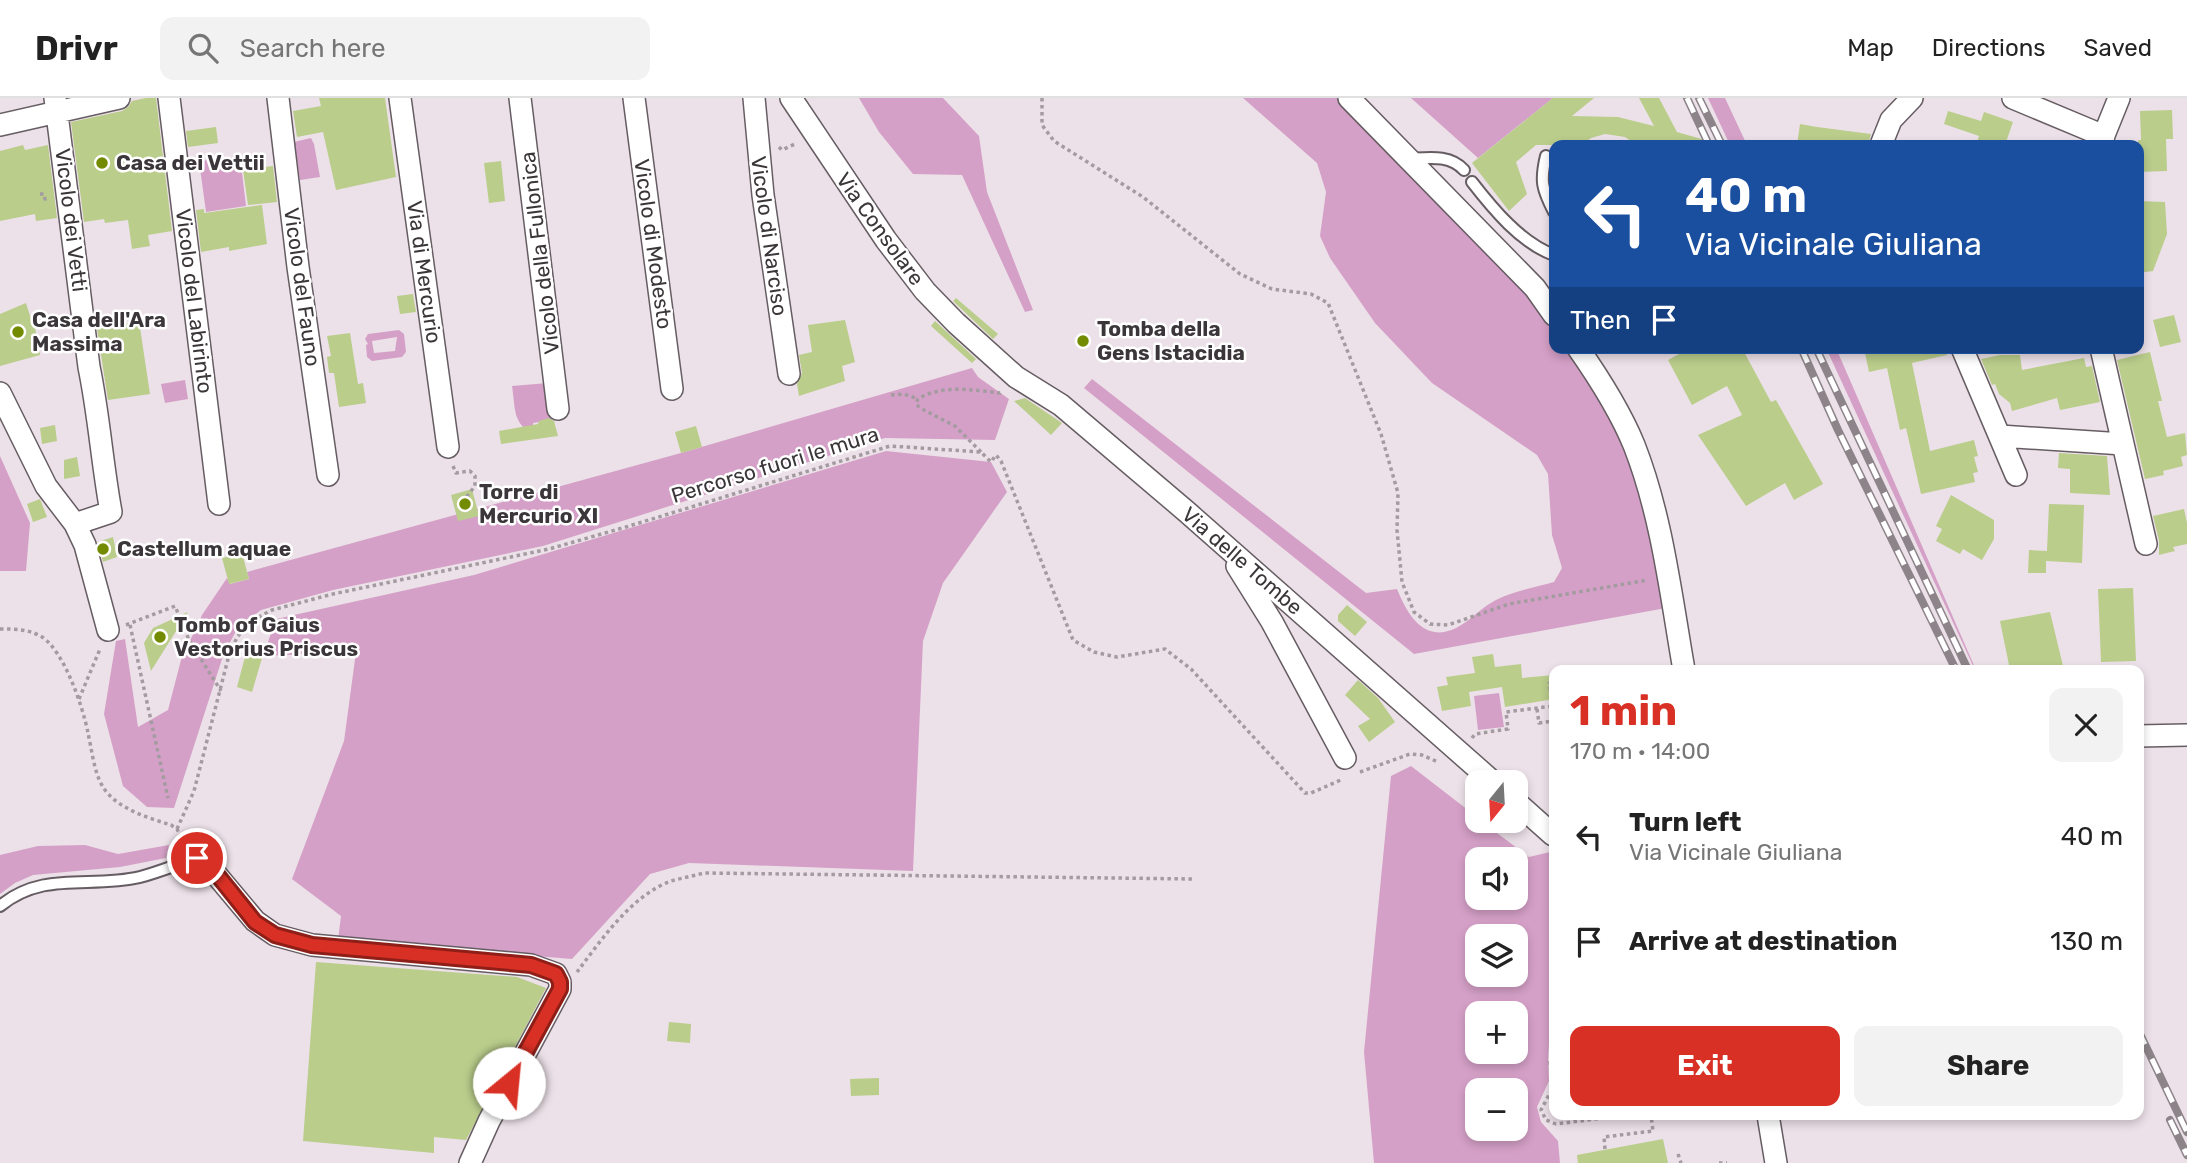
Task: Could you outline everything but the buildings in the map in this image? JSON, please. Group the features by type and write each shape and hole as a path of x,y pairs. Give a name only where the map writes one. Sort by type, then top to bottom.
{"street":[{"path":"0,125 56,105 119,98"},
{"name":"Vicolo del Labirinto","path":"169,98 219,504"},
{"name":"Vicolo del Fauno","path":"278,98 298,267 328,475"},
{"name":"Via di Mercurio","path":"400,98 448,447"},
{"name":"Vicolo della Fullonica","path":"520,98 558,409"},
{"name":"Vicolo di Modesto","path":"634,98 672,389"},
{"name":"Vicolo di Narciso","path":"754,98 756,137 789,374"},
{"name":"Via Consolare","path":"791,98 886,240 925,291 985,348"},
{"path":"1349,98 1535,288 1549,308"},
{"path":"1883,140 1892,120 1912,98"},
{"path":"2013,98 2100,140"},
{"path":"2102,140 2119,98"},
{"name":"Vicolo dei Vetti","path":"56,105 89,367 98,409 104,474 111,512 75,524"},
{"name":"Via delle Tombe","path":"985,348 1016,377 1061,405 1479,770"},
{"path":"1582,354 1602,382 1634,445 1657,521 1683,665"},
{"path":"1965,354 2016,475"},
{"path":"2102,354 2146,544"},
{"path":"0,393 46,486 75,524 85,545 108,630"},
{"path":"2000,436 2123,444"},
{"path":"1225,547 1272,622 1345,758"},
{"path":"2144,736 2187,735"},
{"path":"1528,813 1549,831"},
{"path":"197,858 215,872 255,922 275,935 312,945 531,965 556,974 560,989 489,1121 470,1163"},
{"path":"1769,1120 1776,1163"}],"lane":[{"path":"1546,156 1541,177 1549,202"},
{"path":"1408,159 1447,159 1464,170"},
{"path":"1472,182 1521,234 1549,253"},
{"path":"0,906 24,890 43,884 139,877 197,858"}],"path":[{"path":"1042,98 1042,125 1054,141 1143,197 1240,274 1272,289 1311,294 1328,303 1381,434 1398,493 1397,530 1402,582 1414,612 1430,624 1448,625 1509,604 1667,577"},
{"path":"756,137 767,139 782,150 816,136"},
{"path":"981,452 955,426 920,408 916,404 918,399 925,395 961,389 1000,393 1016,377"},
{"path":"891,395 904,394 918,399"},
{"name":"Percorso fuori le mura","path":"177,830 194,792 228,659 237,637 255,619 272,610 333,594 549,549 890,446 981,452 991,462 996,455 1002,461 1069,634 1079,644 1094,652 1117,657 1165,649 1180,659 1305,793 1410,754 1422,755 1441,764"},
{"path":"456,473 470,471 475,476 475,486 464,500"},
{"path":"168,798 129,623 175,606 189,640 221,691"},
{"path":"0,629 25,630 41,636 52,645 79,699 92,754 105,790 124,806 171,825 177,830 179,838"},
{"path":"79,699 108,630"},
{"path":"1472,738 1475,734 1508,729 1506,712 1549,706"},
{"path":"1537,708 1539,723 1549,722"},
{"path":"560,982 577,972 607,934 640,900 670,882 704,873 1194,879"},
{"path":"1549,1095 1541,1110 1546,1120 1556,1124 1588,1120"},
{"path":"1605,1149 1604,1137 1653,1131 1652,1120"},
{"path":"1678,1154 1681,1163"},
{"path":"1719,1163 1727,1163"}],"shaded area":[{"path":"859,98 943,98 979,136 987,192 1033,310 1025,312 962,175 913,174 879,132"},
{"path":"1243,98 1338,98 1494,255 1549,322 1549,354 1572,354 1615,420 1639,486 1666,608 1414,654 1084,388 1092,379 1366,593 1397,589 1411,616 1425,629 1444,632 1456,628 1503,597 1554,582 1562,568 1552,535 1548,474 1537,455 1432,383 1375,323 1330,258 1320,236 1326,192 1317,163"},
{"path":"1411,98 1553,98 1478,158"},
{"path":"1708,98 1725,98 1745,140 1728,140"},
{"path":"311,138 320,177 300,180 294,142"},
{"path":"240,156 246,206 206,212 199,161"},
{"path":"399,330 404,334 406,352 402,357 372,361 367,357 368,344 365,339 368,334","holes":["397,337 395,351 374,353 372,341"]},
{"path":"1829,354 1839,354 1973,665"},
{"path":"972,368 978,377 1009,399 995,440 885,438 543,546 333,590 261,610 238,627 223,656 174,808 147,807 123,786 104,714 116,641 125,639 138,727 168,710 181,660 202,615 227,578 230,584 249,579 247,572 681,453"},
{"path":"185,380 188,399 165,403 161,384"},
{"path":"548,383 552,420 533,423 535,438 519,421 512,386"},
{"path":"886,451 991,462 1007,492 943,583 923,641 913,871 689,863 650,874 572,959 338,940 341,916 292,879 344,741 356,652 263,656 276,619 474,575"},
{"path":"0,456 30,523 26,571 0,571"},
{"path":"1499,693 1504,727 1478,730 1474,696"},
{"path":"1411,766 1465,808 1465,833 1497,833 1516,847 1465,847 1465,910 1528,910 1528,856 1549,852 1549,1081 1537,1107 1541,1122 1558,1141 1560,1163 1374,1163 1364,1052 1391,776"},
{"path":"85,845 118,854 169,845 166,858 120,867 33,875 0,894 0,855 38,846"}],"railway":[{"path":"1687,98 1707,140"},
{"path":"1699,98 1720,140"},
{"path":"1804,354 1954,665"},
{"path":"1819,354 1966,665"},
{"path":"2144,1042 2187,1132"},
{"path":"2170,1120 2187,1155"}],"place":[{"name":"Casa dei Vettii","path":"102,163"},
{"name":"Casa dell'Ara Massima","path":"18,332"},
{"name":"Tomba della Gens Istacidia","path":"1083,341"},
{"name":"Torre di Mercurio XI","path":"465,504"},
{"name":"Castellum aquae","path":"103,549"},
{"name":"Tomb of Gaius Vestorius Priscus","path":"160,637"}],"route":[{"path":"197,858 215,872 255,922 275,935 312,945 531,965 556,974 560,989 509,1083"}]}
